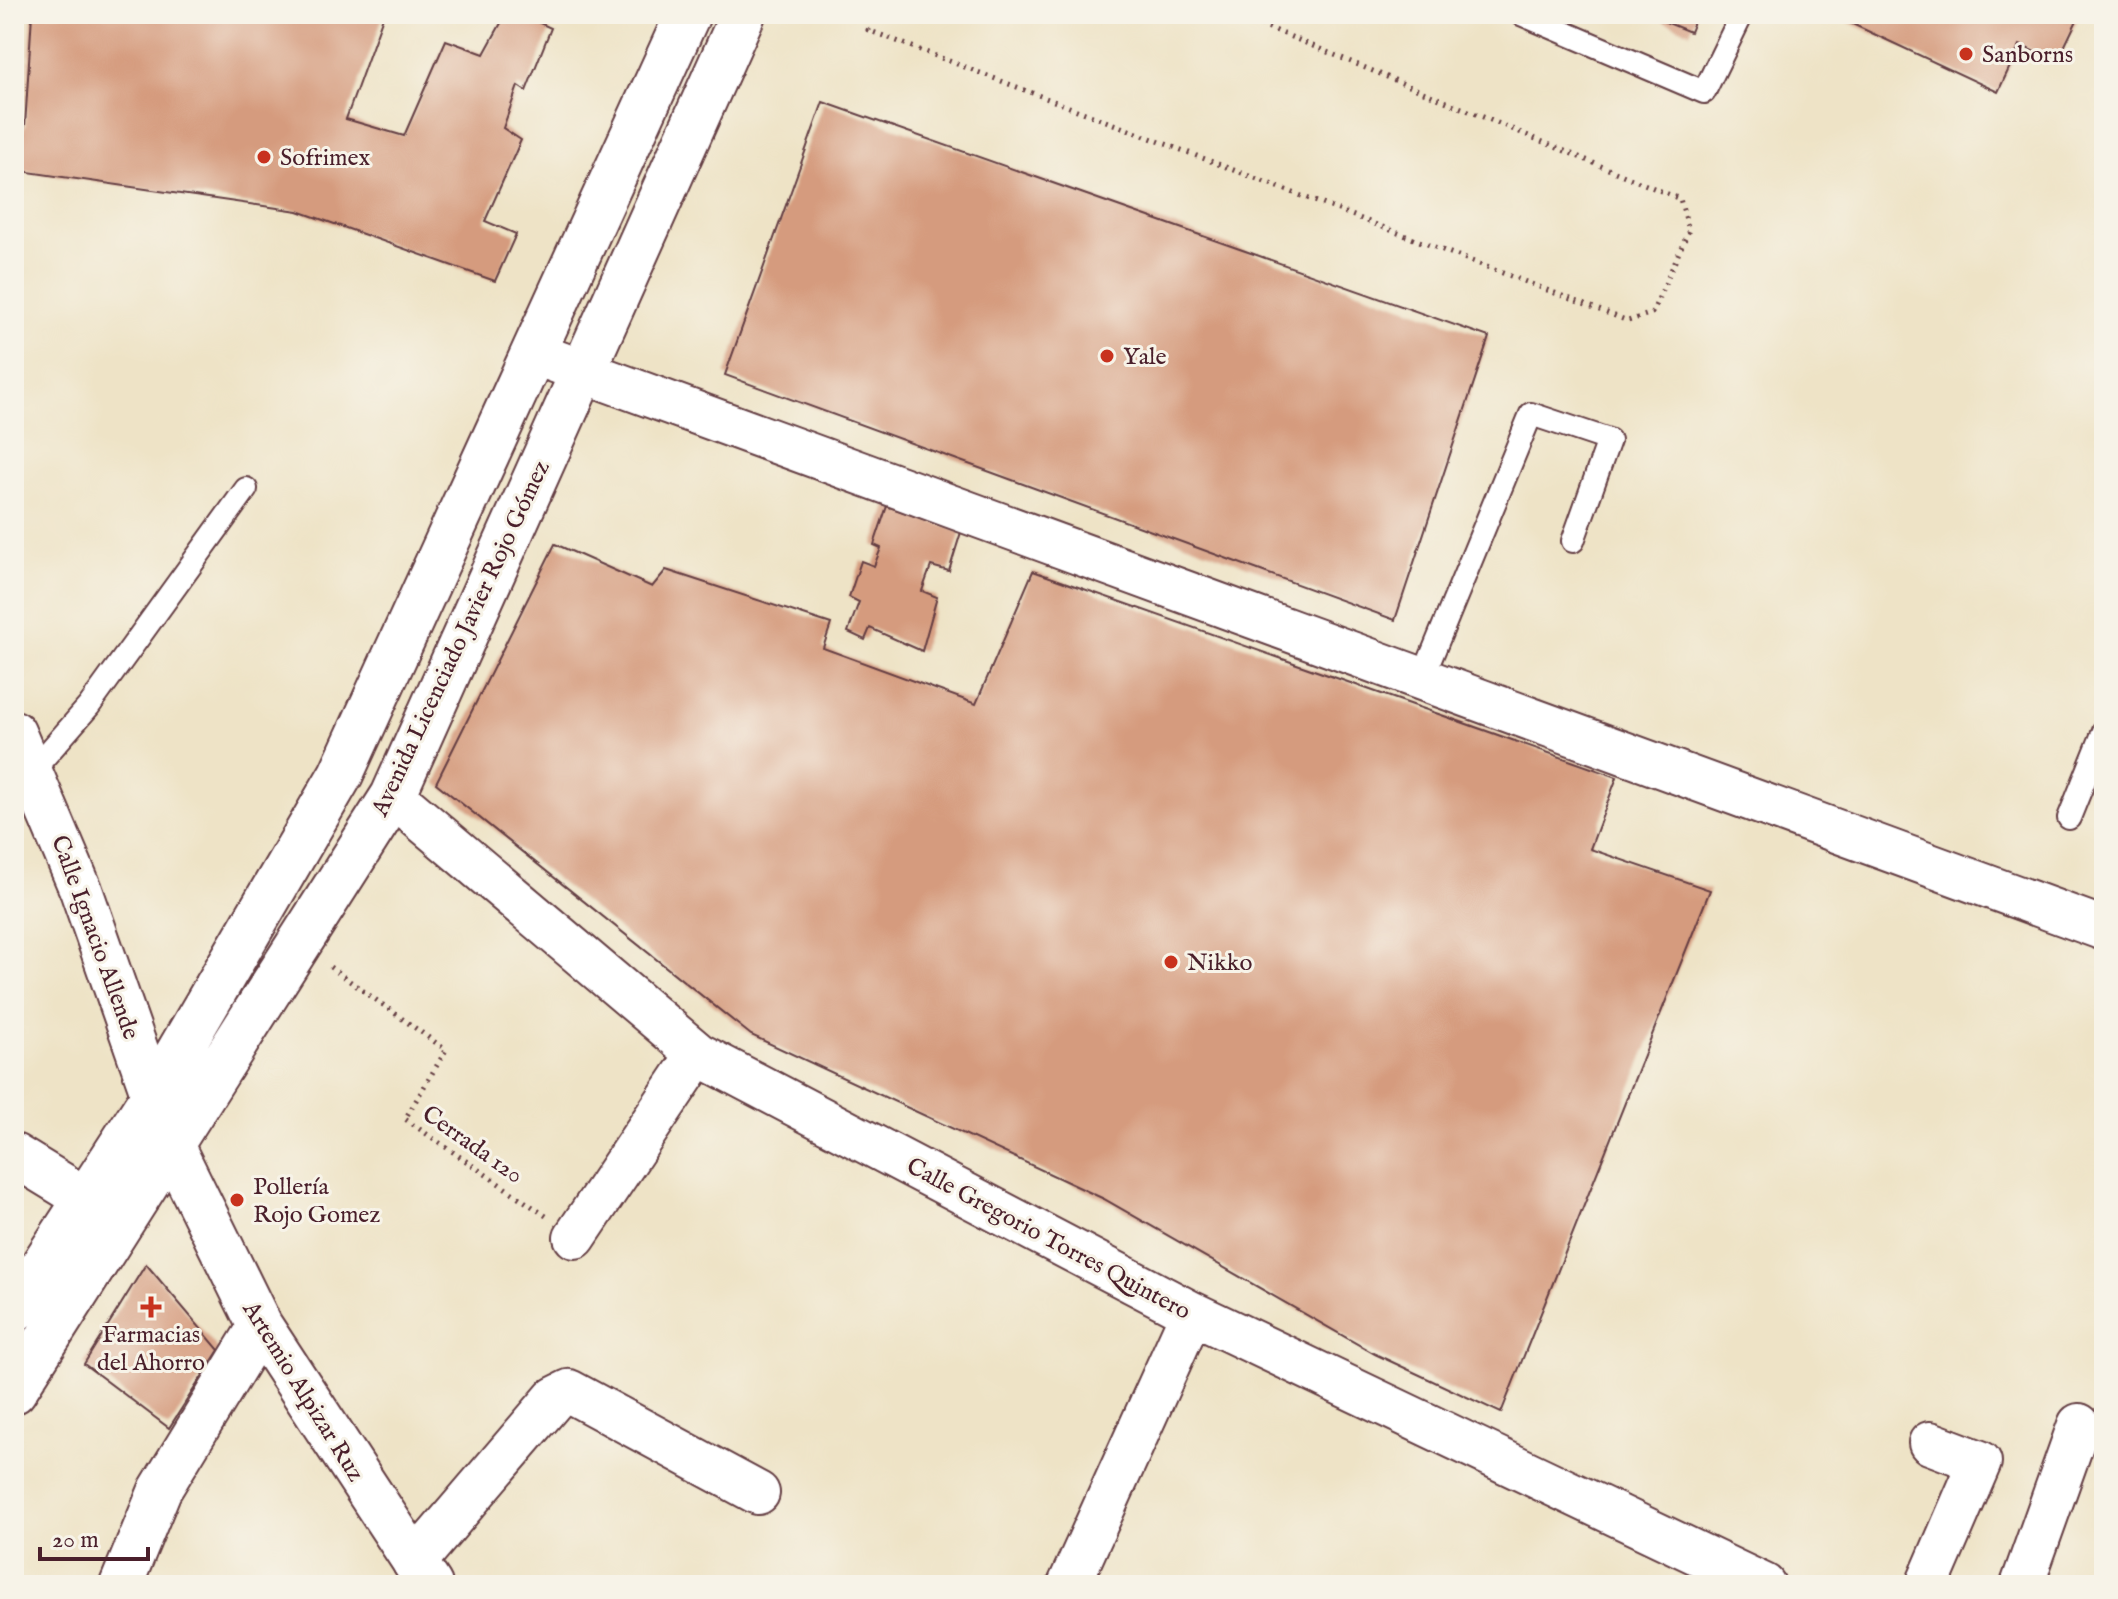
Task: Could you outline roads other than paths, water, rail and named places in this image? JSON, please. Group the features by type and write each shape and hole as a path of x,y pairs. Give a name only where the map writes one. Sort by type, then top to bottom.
{"main road":[{"path":"14,1310 153,1096 341,774 688,14"},
{"name":"Avenida Licenciado Javier Rojo Gómez","path":"14,1391 393,796 743,14"},
{"name":"Calle Ignacio Allende","path":"153,1096 171,1145"},
{"name":"Artemio Alpizar Ruz","path":"171,1145 260,1326 422,1574"}],"street":[{"path":"533,353 2104,929"},
{"name":"Calle Ignacio Allende","path":"14,732 33,770 81,890 153,1096"},
{"name":"Calle Gregorio Torres Quintero","path":"393,796 698,1054 1192,1313 1764,1585"},
{"path":"575,1237 698,1054"},
{"path":"14,1155 86,1199"},
{"path":"1069,1585 1192,1313"},
{"path":"121,1585 160,1490 260,1326"},
{"path":"422,1574 555,1398 569,1391 758,1493"},
{"path":"2022,1585 2079,1425"},
{"path":"1927,1585 1980,1462 1930,1443"}],"lane":[{"path":"1521,14 1704,92 1742,14"},
{"path":"1422,679 1531,414 1609,440 1573,541"},
{"path":"33,770 89,706 246,489"},
{"path":"2069,818 2104,731"}],"place":[{"name":"Sanborns","path":"1966,54"},
{"name":"Sofrimex","path":"264,157"},
{"name":"Yale","path":"1107,356"},
{"name":"Nikko","path":"1171,962"},
{"name":"Pollería Rojo Gomez","path":"237,1200"},
{"name":"Farmacias del Ahorro","path":"151,1307"}]}
